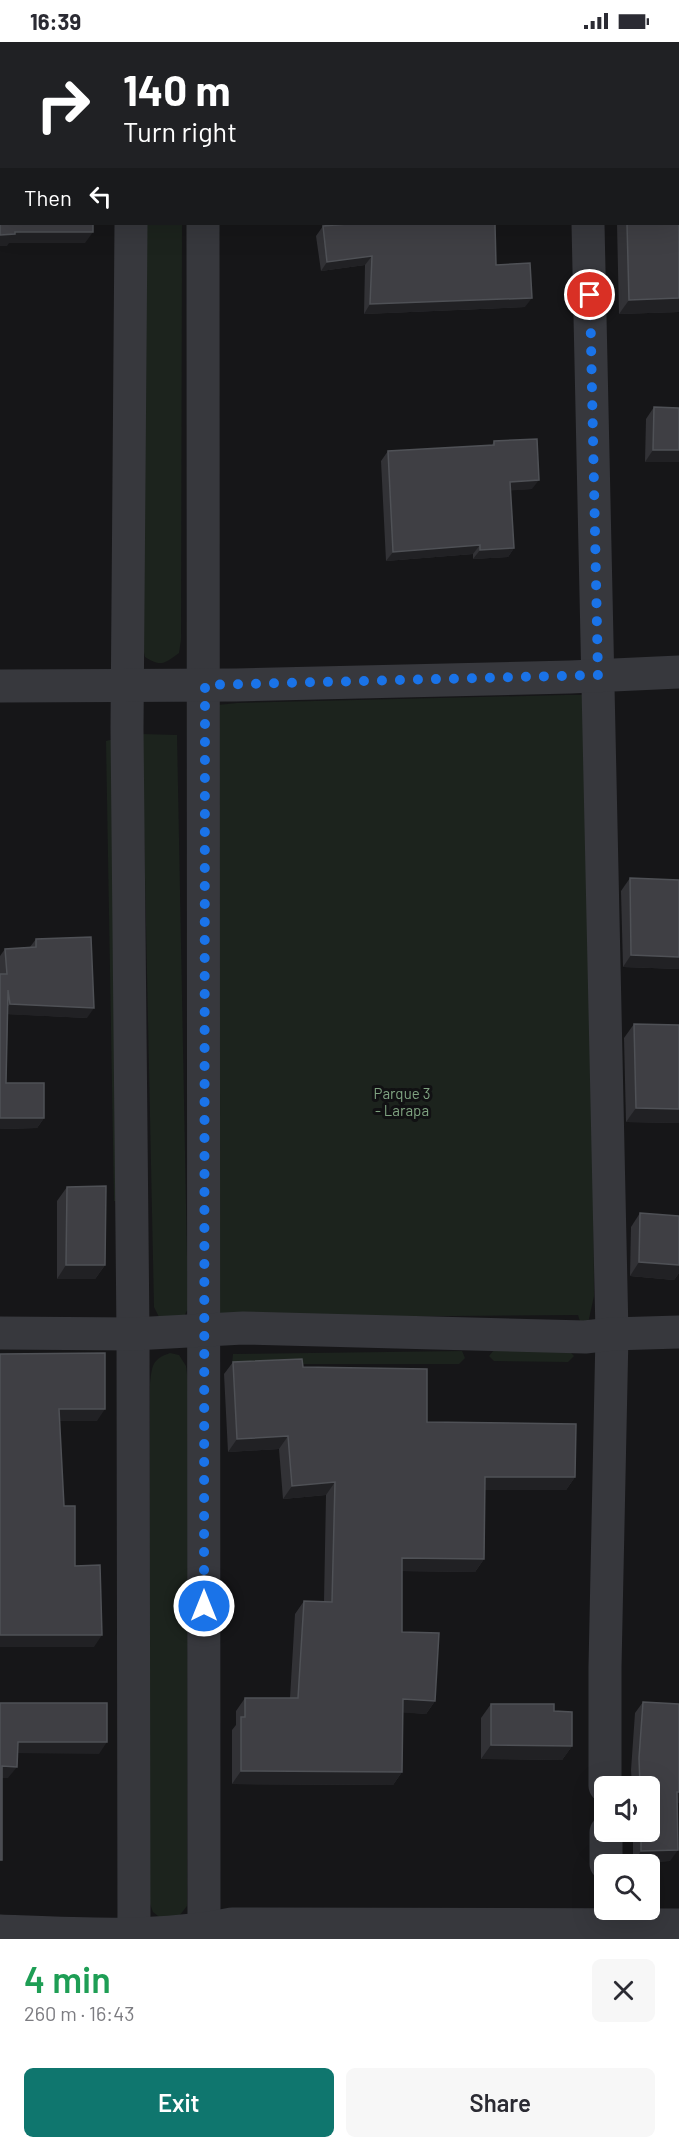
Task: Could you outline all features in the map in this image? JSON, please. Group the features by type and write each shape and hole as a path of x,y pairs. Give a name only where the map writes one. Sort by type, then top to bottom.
{"street":[{"path":"131,225 128,686 133,1334 134,1937"},
{"path":"203,225 204,1935"},
{"path":"588,225 612,1334 605,1776"},
{"path":"0,686 205,685 679,672"},
{"path":"0,1333 133,1334 243,1328 585,1337 679,1332"},
{"path":"0,1930 134,1937 204,1935 232,1924 679,1925"}],"green space":[{"path":"143,225 182,225 181,640 179,653 162,663 145,657 142,643"},
{"name":"Parque 3 - Larapa","path":"583,695 593,1122 594,1296 585,1337 578,1315 210,1318 208,706 237,703"},
{"path":"142,734 177,735 188,1309 183,1318 160,1319 154,1307"},
{"path":"118,738 125,1201 114,1201 106,741"},
{"path":"494,1350 569,1351 574,1356 568,1362 494,1361 489,1356"},
{"path":"462,1351 465,1358 459,1364 232,1364 233,1354"},
{"path":"170,1353 179,1355 186,1366 188,1382 187,1906 179,1916 162,1919 153,1912 149,1901 150,1384 154,1364"}],"building":[{"path":"0,225 93,225 93,232 15,232 15,234 0,235"},
{"path":"495,225 496,265 530,263 532,298 370,304 372,256 327,262 323,226"},
{"path":"627,225 679,225 679,298 629,300"},
{"path":"654,407 679,408 679,450 653,450"},
{"path":"537,439 539,480 510,482 514,548 480,550 480,545 393,552 388,451 494,445 494,441"},
{"path":"630,878 679,880 679,957 631,955"},
{"path":"91,937 94,1008 10,1004 8,990 6,1083 44,1083 44,1118 0,1118 0,974 7,974 5,949 36,947 36,939"},
{"path":"634,1024 679,1025 679,1109 636,1108"},
{"path":"106,1186 105,1265 66,1265 67,1187"},
{"path":"640,1213 679,1216 679,1265 639,1262"},
{"path":"105,1353 105,1409 59,1409 64,1506 75,1506 75,1566 100,1565 102,1635 0,1635 0,1354"},
{"path":"302,1359 303,1367 427,1369 427,1422 576,1424 575,1477 485,1477 484,1559 402,1558 402,1632 439,1633 435,1701 403,1699 402,1772 241,1771 241,1717 245,1717 245,1698 298,1698 304,1601 332,1602 335,1482 292,1486 288,1436 237,1439 233,1362"},
{"path":"643,1702 679,1704 678,1850 641,1851 641,1842 660,1842 660,1776 640,1776"},
{"path":"0,1703 107,1703 107,1742 18,1742 17,1767 2,1766 2,1860 0,1860"},
{"path":"491,1704 554,1704 554,1711 572,1712 572,1746 491,1745"}],"route":[{"path":"204,1606 203,730 205,685 598,675 590,295"}]}
